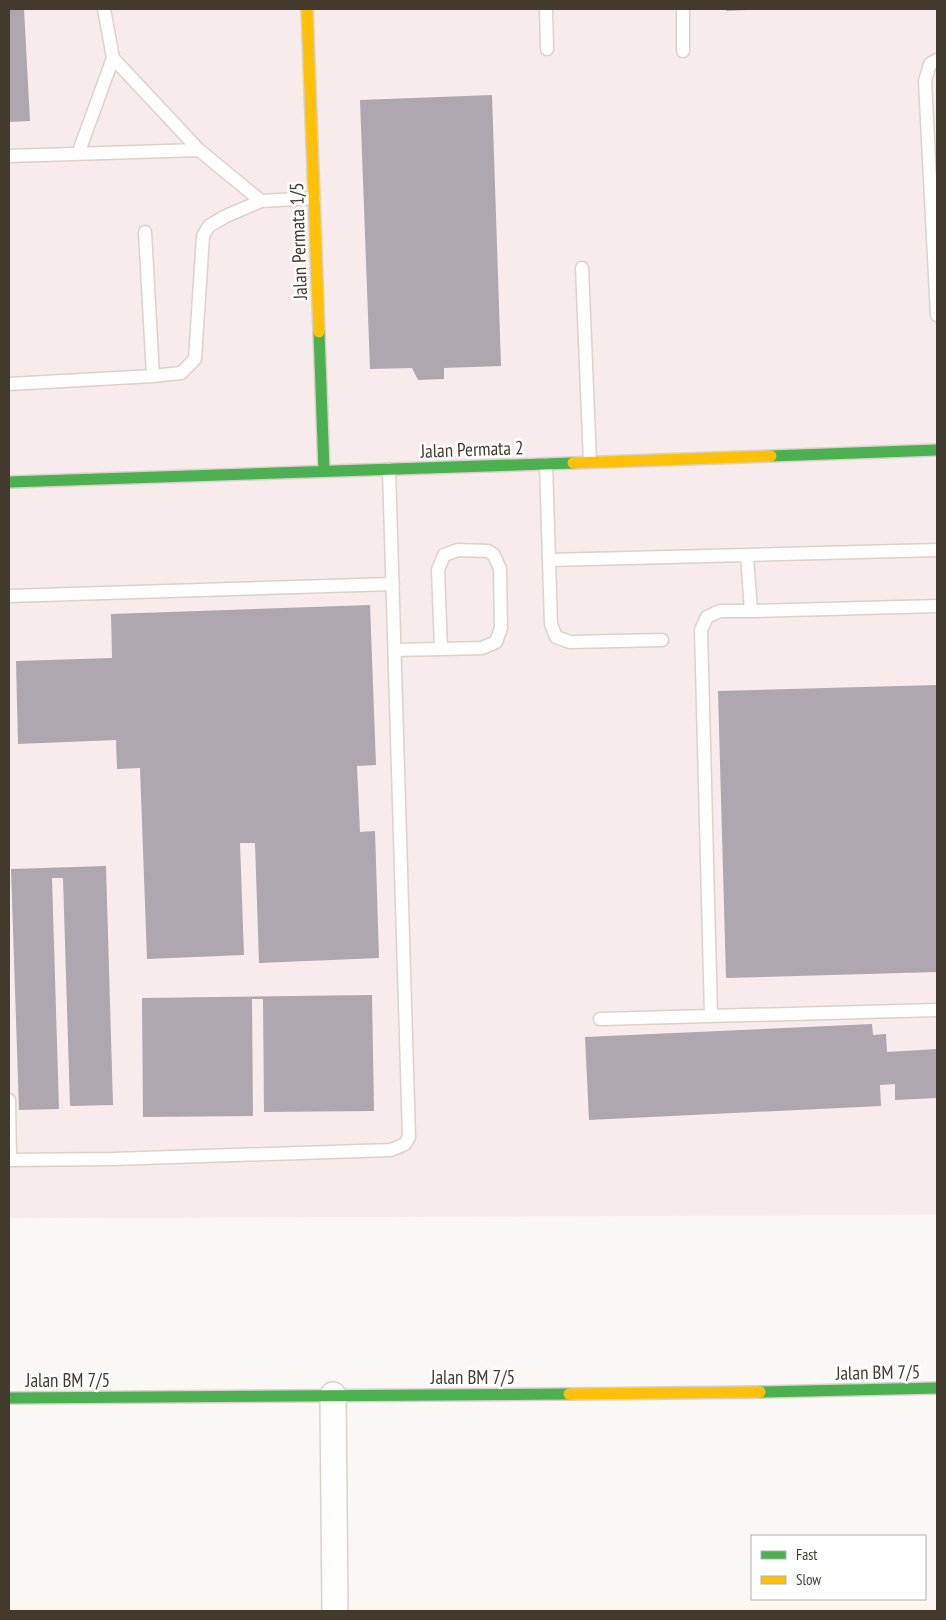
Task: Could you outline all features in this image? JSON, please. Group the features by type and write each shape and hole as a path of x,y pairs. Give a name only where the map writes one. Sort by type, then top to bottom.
{"street":[{"name":"Jalan Permata 1/5","path":"307,9 324,472"},
{"name":"Jalan Permata 2","path":"9,482 937,450"},
{"name":"Jalan BM 7/5","path":"9,1398 758,1392 937,1388"},
{"path":"333,1396 335,1611"}],"lane":[{"path":"78,154 113,58 104,9"},
{"path":"546,9 547,49"},
{"path":"683,9 684,51"},
{"path":"113,58 199,150 261,201"},
{"path":"937,60 930,64 925,81 937,315"},
{"path":"9,156 199,150"},
{"path":"9,384 181,373 195,359 203,236 209,226 226,216 261,201 314,198"},
{"path":"145,232 153,376"},
{"path":"582,268 590,462"},
{"path":"546,464 550,624 556,637 570,642 662,640"},
{"path":"9,1100 10,1160 113,1159 391,1150 405,1144 410,1130 389,469"},
{"path":"395,650 441,649 482,648 496,642 501,628 500,569 494,555 488,551 458,550 444,555 438,570 441,649"},
{"path":"549,560 937,550"},
{"path":"748,555 751,611"},
{"path":"9,596 393,584"},
{"path":"711,1015 701,630 707,616 720,611 937,606"},
{"path":"600,1019 937,1010"}],"shaded area":[{"path":"9,9 937,9 937,1215 9,1218"}],"building":[{"path":"9,9 24,9 30,121 9,122"},
{"path":"726,9 748,9 748,10 726,11"},
{"path":"492,95 501,366 444,368 444,379 418,380 412,368 370,369 360,100"},
{"path":"370,605 376,765 357,766 360,832 375,831 379,958 259,963 255,843 240,843 244,955 147,959 140,768 117,769 116,740 18,744 16,661 112,658 111,614"},
{"path":"937,685 937,972 726,978 718,691"},
{"path":"106,866 113,1105 70,1106 63,878 52,878 59,1109 19,1110 11,869"},
{"path":"372,995 374,1111 264,1112 263,999 252,999 253,1116 143,1117 142,998"},
{"path":"872,1024 873,1035 886,1034 887,1052 937,1049 937,1098 895,1100 895,1084 880,1085 881,1106 589,1120 585,1037"}],"traffic: fast":[{"path":"319,332 324,471"},
{"path":"771,456 937,450"},
{"path":"9,482 573,463"},
{"path":"760,1392 937,1388"},
{"path":"9,1398 569,1394"}],"traffic: slow":[{"path":"307,9 319,332"},
{"path":"573,463 771,456"},
{"path":"569,1394 760,1392"}]}
